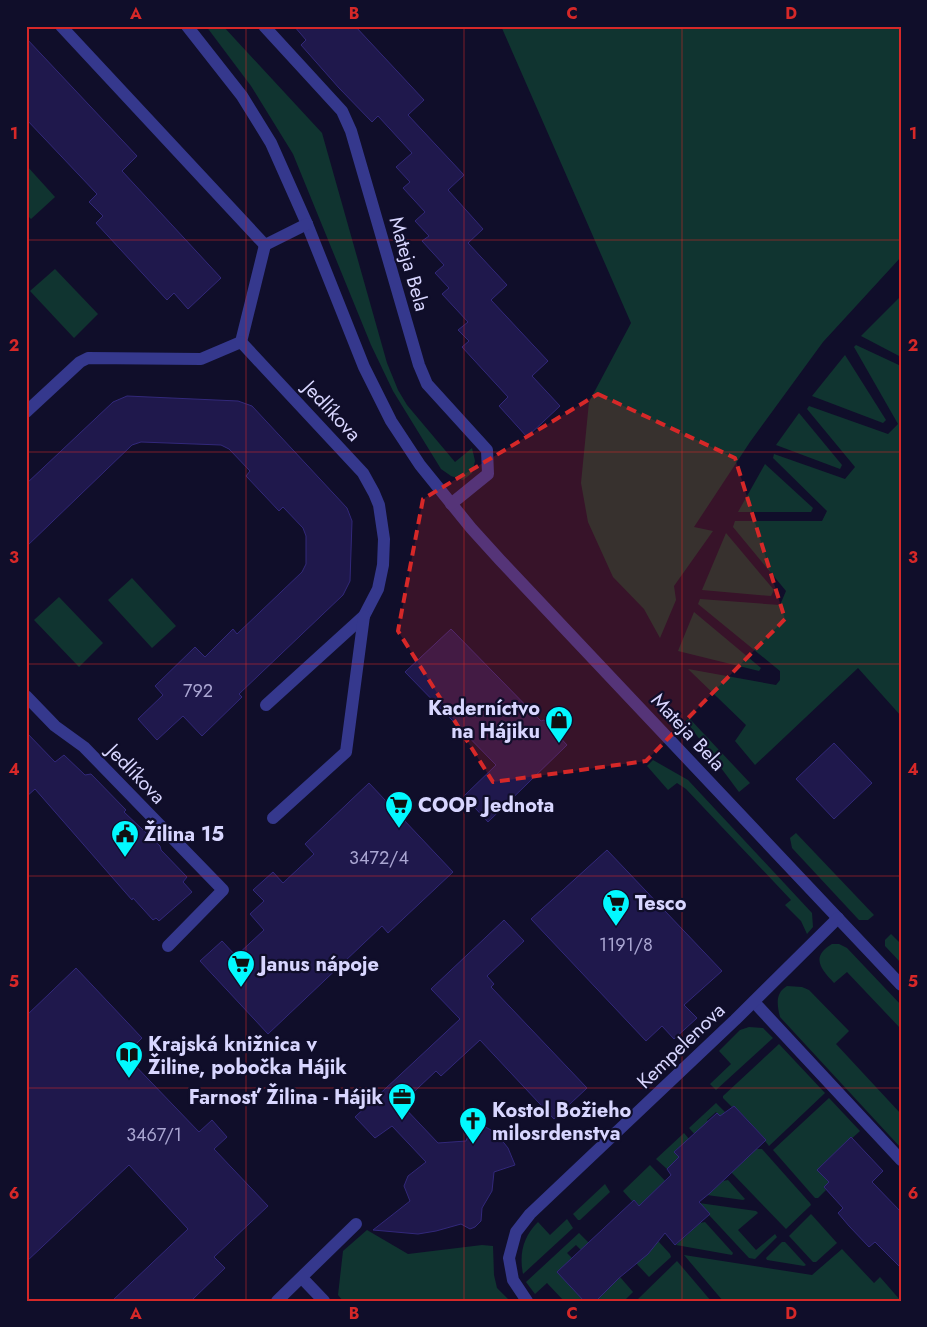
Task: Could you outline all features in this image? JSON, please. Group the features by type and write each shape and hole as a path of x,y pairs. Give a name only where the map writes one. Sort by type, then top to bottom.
{"street":[{"path":"61,26 265,245"},
{"name":"Mateja Bela","path":"187,26 242,96 271,143 308,224 377,396 420,465 489,548 901,985"},
{"name":"Mateja Bela","path":"264,26 342,111 351,131 427,384 487,450 488,474 451,504"},
{"path":"265,245 308,224"},
{"path":"26,412 80,362 88,358 201,359 241,342 265,245"},
{"name":"Jedlíkova","path":"241,342 363,473 379,505 384,539 383,565 378,589 364,616 266,706"},
{"path":"274,818 346,752 364,616"},
{"name":"Jedlíkova","path":"26,696 55,726 84,747 223,890 168,946"},
{"name":"Kempelenova","path":"527,1301 513,1280 509,1258 516,1232 530,1214 754,1002 838,918"},
{"name":"Kempelenova","path":"754,1002 901,1160"},
{"path":"277,1301 356,1224"},
{"path":"302,1278 324,1301"}],"highlighted area":[{"path":"598,394 735,458 785,619 646,761 493,782 398,631 423,499"}],"green space":[{"path":"206,26 223,26 322,133 387,363 398,390 407,405 455,462 472,448 475,461 472,473 463,480 451,476 441,469 393,391 371,345 293,154 251,86"},
{"path":"501,26 901,26 901,257 823,342 750,442 694,527 713,531 674,586 676,600 660,638 644,609 613,577 588,522 581,483 589,402 631,323"},
{"path":"26,165 55,197 31,219 26,214"},
{"path":"55,269 98,314 74,338 30,291"},
{"path":"901,296 901,357 861,336"},
{"path":"856,345 901,366 901,716 858,668 755,765 735,741 746,725 688,669 776,685 780,680 780,671 698,604 700,599 780,605 786,591 733,527 735,521 822,521 827,511 773,458 774,454 845,479 855,467 807,409 809,406 888,434 898,424 854,347"},
{"path":"845,355 886,420 883,423 812,396"},
{"path":"799,413 842,465 840,469 776,445"},
{"path":"765,464 813,508 811,512 738,512"},
{"path":"726,533 774,590 771,596 702,590"},
{"path":"132,578 176,626 152,648 108,600"},
{"path":"59,597 103,643 79,667 34,620"},
{"path":"694,612 761,668 759,671 678,651"},
{"path":"689,718 750,783 739,792 686,721"},
{"path":"653,760 688,780 812,913 813,927 807,934 801,921 785,905 791,900 686,789 677,783 668,790 647,766"},
{"path":"796,833 874,915 868,920 859,920 792,848 790,838"},
{"path":"891,934 901,944 901,963 885,946 885,940"},
{"path":"832,944 839,944 847,948 901,1005 901,1029 847,972 834,983 825,973 820,963 820,958 825,949"},
{"path":"787,986 802,987 809,990 849,1031 836,1044 901,1114 901,1148 780,1017 779,996 780,992"},
{"path":"749,1027 763,1028 773,1038 716,1090 710,1084 731,1064 719,1051 740,1030"},
{"path":"779,1044 825,1093 769,1146 766,1140 723,1096"},
{"path":"829,1098 860,1131 817,1170 829,1182 824,1187 826,1190 818,1198 815,1198 773,1150"},
{"path":"716,1103 726,1113 721,1117 716,1112 707,1120 712,1126 699,1139 689,1128"},
{"path":"684,1133 693,1144 688,1149 683,1144 674,1152 679,1157 667,1169 656,1159"},
{"path":"756,1149 762,1149 811,1205 786,1229 731,1172"},
{"path":"650,1165 670,1186 644,1211 623,1191"},
{"path":"728,1180 745,1199 707,1195 723,1181"},
{"path":"605,1184 610,1192 578,1220 573,1214"},
{"path":"699,1203 756,1211 758,1213 738,1230 756,1250 775,1234 777,1237 755,1259 749,1258"},
{"path":"811,1214 837,1243 816,1262 813,1262 789,1236"},
{"path":"567,1219 573,1228 523,1274 523,1246 533,1228 538,1222 550,1235"},
{"path":"705,1222 733,1253 732,1255 676,1245 700,1223"},
{"path":"367,1230 408,1254 482,1245 493,1246 494,1275 497,1288 510,1301 343,1301 338,1295 343,1251"},
{"path":"579,1233 589,1243 581,1250 576,1245 567,1253 572,1258 584,1301 564,1301 547,1283 535,1294 526,1282"},
{"path":"658,1241 671,1257 649,1277 636,1263"},
{"path":"782,1242 785,1242 806,1265 767,1260 766,1258"},
{"path":"842,1249 874,1283 880,1277 901,1301 723,1301 684,1255 812,1275"},
{"path":"677,1261 711,1301 636,1301"},
{"path":"618,1277 633,1292 624,1301 596,1301"}],"building":[{"path":"294,26 355,26 424,100 408,115 464,175 448,190 483,229 468,243 507,285 491,300 548,361 532,376 560,406 527,437 499,406 508,397 462,347 469,341 458,330 468,322 442,294 449,288 435,273 444,265 422,241 429,236 415,221 425,212 403,188 410,182 396,167 412,153 378,116 372,122 339,88 301,45 306,40"},
{"path":"26,38 137,156 122,171 221,278 188,309 174,293 167,300 96,223 103,216 89,202 97,194 26,119"},
{"path":"127,396 238,401 252,406 347,508 352,521 350,581 343,595 239,694 242,697 202,736 183,716 157,740 138,719 163,695 155,686 195,647 205,657 233,629 237,634 302,572 306,564 306,536 303,528 283,507 279,511 246,476 250,471 229,449 221,445 141,442 132,445 26,547 26,484 113,402"},
{"path":"451,629 567,745 488,822 464,796 496,765 405,672"},
{"path":"26,732 55,762 64,755 85,775 91,774 126,810 124,812 160,846 161,850 187,877 183,882 192,892 159,921 156,918 153,920 133,898 132,900 35,789 26,797"},
{"path":"834,743 872,783 834,819 796,779"},
{"path":"369,783 453,872 388,933 382,926 268,1034 200,961 222,941 236,956 264,930 250,914 264,901 253,890 273,872 283,883 314,854 305,844"},
{"path":"607,850 722,971 684,1005 697,1018 674,1039 662,1026 646,1041 531,919"},
{"path":"504,920 524,941 487,976 494,984 491,987 587,1088 554,1119 480,1040 441,1076 436,1071 401,1104 438,1143 466,1141 474,1121 491,1130 508,1148 515,1165 494,1172 492,1191 482,1208 481,1221 475,1227 470,1229 461,1224 418,1234 373,1230 410,1201 404,1186 408,1176 426,1162 392,1126 375,1138 355,1117 460,1019 431,989"},
{"path":"76,968 142,1038 125,1055 199,1132 212,1120 227,1137 214,1149 268,1206 214,1257 225,1268 191,1301 112,1301 188,1229 129,1165 26,1262 26,1016"},
{"path":"734,1106 766,1140 699,1202 710,1214 675,1245 665,1233 648,1254 619,1278 596,1301 584,1301 557,1272 634,1200 639,1206 671,1175 667,1169 679,1157 674,1152 717,1113 720,1116"},
{"path":"851,1137 883,1171 872,1182 901,1212 901,1268 875,1242 869,1247 849,1226 838,1213 843,1208 824,1187 829,1182 817,1170"}],"place":[{"name":"Kaderníctvo na Hájiku","path":"559,744"},
{"name":"COOP Jednota","path":"399,829"},
{"name":"Žilina 15","path":"125,858"},
{"name":"Tesco","path":"616,927"},
{"name":"Janus nápoje","path":"241,988"},
{"name":"Krajská knižnica v Žiline, pobočka Hájik","path":"129,1079"},
{"name":"Farnosť Žilina - Hájik","path":"402,1121"},
{"name":"Kostol Božieho milosrdenstva","path":"473,1145"}]}
